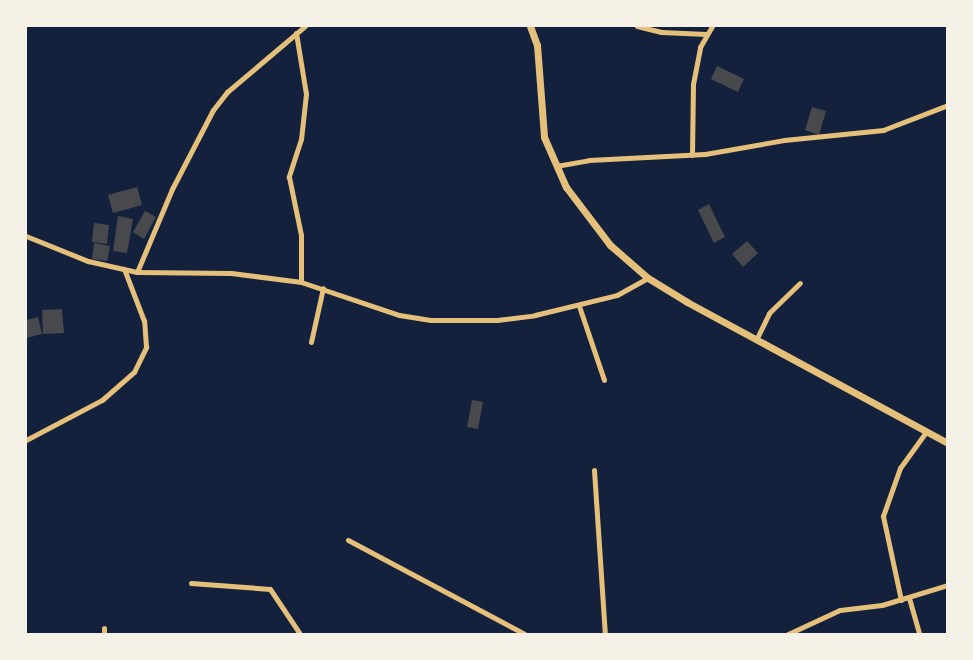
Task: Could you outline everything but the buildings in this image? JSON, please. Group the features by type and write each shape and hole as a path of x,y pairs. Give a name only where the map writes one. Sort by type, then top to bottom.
{"main road":[{"path":"530,26 537,45 540,119 556,166 583,211 610,245 648,278 756,340 948,443"}],"street":[{"path":"137,272 172,189 213,110 227,92 305,26"},
{"path":"637,26 661,32 706,34"},
{"path":"692,155 693,84 706,34 712,26"},
{"path":"296,33 306,94 301,139 289,177 301,235 301,282"},
{"path":"556,166 589,160 692,155 883,130 948,105"},
{"path":"26,236 88,261 137,272 231,273 301,282 399,315 431,320 497,320 579,306 617,295 648,278"},
{"path":"26,440 102,400 134,372 146,347 144,321 124,269"},
{"path":"756,340 769,313 800,283"},
{"path":"311,342 323,288"},
{"path":"579,306 604,380"},
{"path":"901,600 883,516 900,468 926,432"},
{"path":"594,470 605,634"},
{"path":"348,540 525,634"},
{"path":"191,583 270,589 300,634"},
{"path":"788,634 840,610 901,600 948,585"},
{"path":"909,598 919,634"}]}
